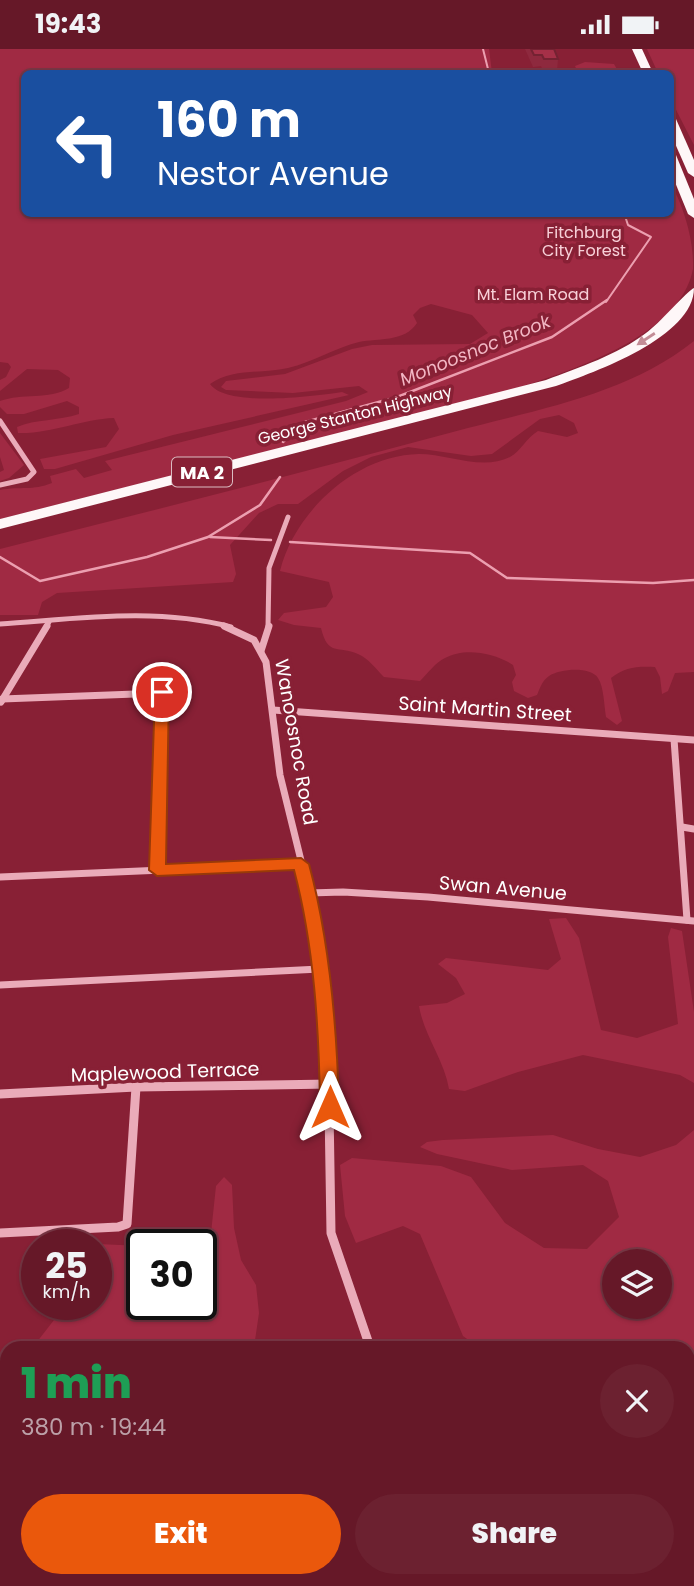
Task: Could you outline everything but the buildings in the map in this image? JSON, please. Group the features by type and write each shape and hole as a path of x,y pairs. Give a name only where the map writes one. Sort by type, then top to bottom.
{"highway":[{"path":"637,49 647,70"},
{"path":"674,128 694,173"},
{"path":"674,165 694,214"},
{"name":"George Stanton Highway","path":"0,524 551,383 642,343 669,322 694,292"},
{"name":"George Stanton Highway","path":"0,536 543,397 601,377 642,357 675,334 694,316"}],"street":[{"path":"0,421 34,472 27,479 0,485"},
{"name":"Wanoosnoc Road","path":"288,517 270,562 267,578 269,635 261,651 266,661 280,775 309,893 328,1034 331,1084 328,1150 331,1233 368,1341"},
{"path":"0,624 190,618 217,623 243,633 254,639 261,651"},
{"path":"1,701 49,622"},
{"path":"1,701 162,692 157,870"},
{"name":"Saint Martin Street","path":"273,710 694,740"},
{"path":"674,739 691,920"},
{"path":"682,827 694,829"},
{"path":"0,877 301,864"},
{"name":"Swan Avenue","path":"309,893 415,896 691,920"},
{"path":"0,985 320,969"},
{"name":"Maplewood Terrace","path":"0,1094 136,1087 331,1084"},
{"path":"0,1233 118,1227 127,1224 136,1087"}],"green space":[{"path":"0,49 489,49 492,70 21,70 21,217 674,217 674,190 687,224 692,247 693,269 684,293 667,314 644,333 617,349 560,374 508,391 0,519 0,490 45,485 52,483 50,476 76,469 84,478 112,470 105,461 346,401 368,392 359,386 293,393 226,390 221,387 226,381 285,374 352,349 372,345 470,344 488,333 472,315 431,304 420,308 413,315 417,323 399,336 359,342 297,365 278,370 238,373 210,384 219,391 234,396 252,398 293,398 342,392 349,395 173,435 55,469 44,469 40,459 106,447 119,429 114,418 18,433 17,427 24,424 79,414 79,407 67,401 24,414 7,414 0,407 0,401 61,392 69,388 70,378 58,370 27,369 0,391 0,380 6,377 11,367 8,363 0,362"},
{"path":"647,49 694,49 694,145 674,106 674,70 657,70"},
{"path":"585,62 614,64 617,70 577,70 575,66"},
{"path":"694,341 694,672 675,673 668,691 662,694 660,677 655,667 632,668 616,674 611,678 622,721 617,725 606,717 600,682 589,672 567,670 549,676 537,695 528,698 514,691 512,682 516,675 513,665 498,657 480,653 462,653 445,658 420,681 384,677 362,656 331,647 321,628 278,620 284,613 326,607 333,597 329,582 280,571 299,528 332,490 351,476 373,464 419,454 477,462 499,461 514,454 538,431 567,437 578,433 574,423 559,415 540,419 492,454 471,456 408,447 371,457 343,471 298,504 278,504 259,513 230,545 236,574 233,582 57,593 42,602 38,615 0,615 0,549 579,399 639,375 668,360"},
{"path":"0,433 24,465 9,478 0,481 0,472 4,470 0,457"},
{"path":"566,918 579,938 601,1030 637,1038 678,1024 668,937 671,928 682,931 694,1012 694,1083 680,1075 583,1055 518,1072 465,1091 449,1089 419,1006 447,1003 465,994 456,978 438,964 446,958 548,970 561,959 549,919"},
{"path":"694,1130 694,1341 470,1341 463,1336 420,1234 403,1226 356,1243 345,1216 340,1165 352,1158 441,1166 471,1177 505,1223 544,1248 587,1249 619,1217 608,1181 583,1165 512,1170 437,1154 420,1147 427,1142 443,1140 553,1135 598,1149 640,1157 676,1145"},
{"path":"224,1177 232,1185 234,1228 241,1260 256,1285 259,1313 255,1341 38,1341 54,1320 112,1320 112,1245 126,1245 126,1320 217,1320 217,1229 211,1229 216,1186"}],"waterway":[{"name":"Monoosnoc Brook","path":"483,49 488,70"},
{"name":"Monoosnoc Brook","path":"606,302 651,237 628,225 625,217"},
{"name":"Monoosnoc Brook","path":"283,442 305,422 397,397 552,337 607,300"},
{"name":"Monoosnoc Brook","path":"0,557 40,581 147,557 208,537 260,505 280,477"},
{"path":"210,537 271,540"},
{"path":"290,542 470,553 507,578 653,583 694,580"}],"route":[{"path":"162,692 157,870 301,864 309,893 328,1034 330,1107"}],"park label":[{"name":"Fitchburg City Forest","path":"584,241"},
{"name":"Mt. Elam Road","path":"533,294"}]}
